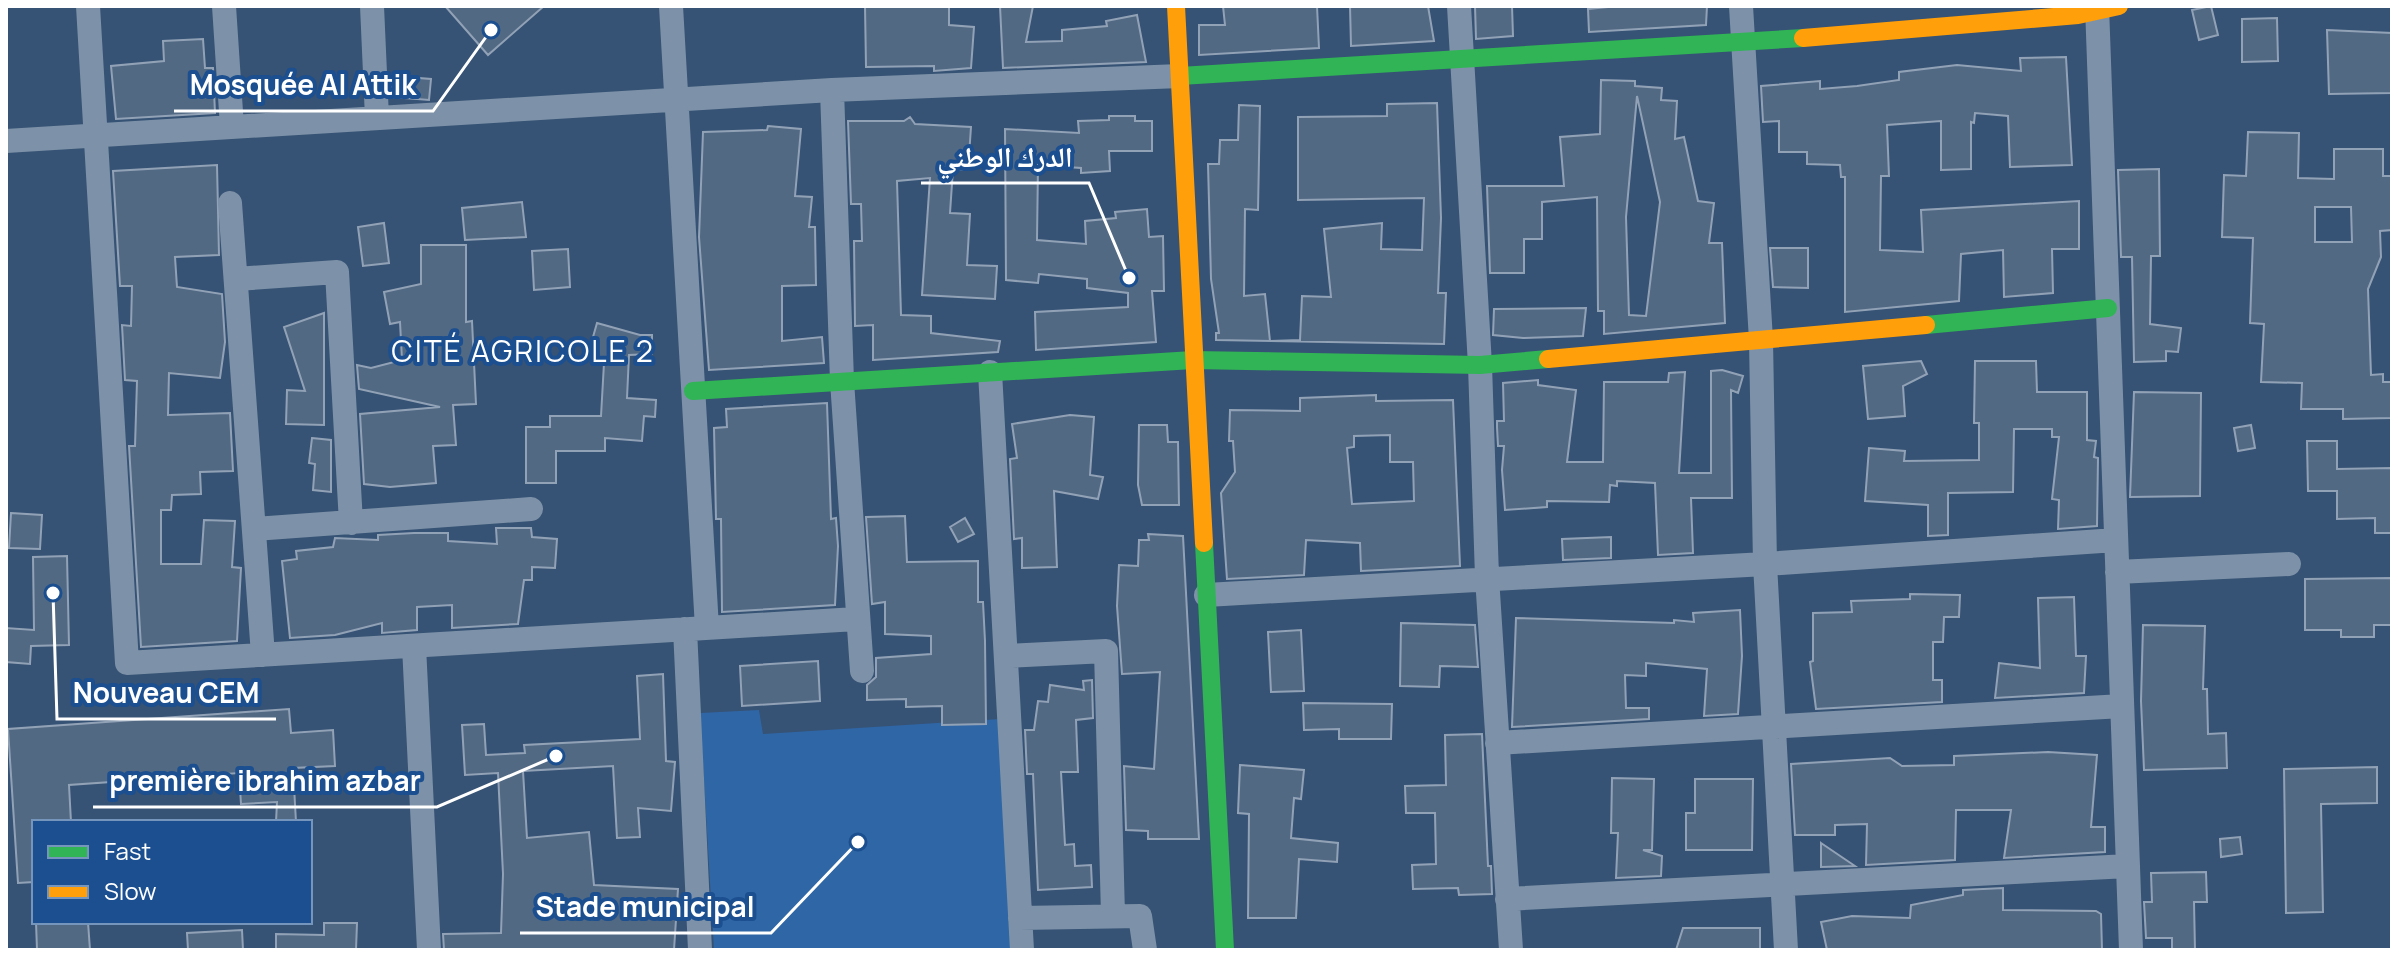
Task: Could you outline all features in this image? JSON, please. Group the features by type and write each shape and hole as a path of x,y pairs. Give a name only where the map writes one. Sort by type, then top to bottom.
{"main road":[{"path":"1176,6 1225,950"},
{"path":"1180,76 1461,62 1743,43 2104,8"},
{"path":"693,391 1193,360 1480,365 2108,308"}],"street":[{"path":"88,6 127,663 856,619"},
{"path":"224,6 232,127"},
{"path":"372,6 377,118"},
{"path":"671,6 693,391 700,950"},
{"path":"1459,6 1480,365 1487,577 1511,950"},
{"path":"1741,6 1761,340 1765,564 1786,950"},
{"path":"2104,8 2108,308 2131,950"},
{"path":"6,141 832,90 1180,76"},
{"path":"832,90 842,381 856,619 862,671"},
{"path":"230,203 263,655"},
{"path":"236,279 337,272 351,523"},
{"path":"990,372 1022,950"},
{"path":"254,529 531,509"},
{"path":"1206,595 1487,577 1765,564 2116,540"},
{"path":"2117,572 2289,564"},
{"path":"414,646 429,950"},
{"path":"1006,656 1106,651 1113,915"},
{"path":"1497,743 2122,706"},
{"path":"1507,899 2128,866"},
{"path":"1020,918 1140,916 1145,950"}],"shaded area":[{"path":"759,710 763,734 1000,719 1014,950 714,950 700,713"}],"building":[{"path":"445,6 544,6 488,55"},
{"path":"865,6 949,6 949,25 974,27 971,68 934,71 934,66 866,67"},
{"path":"1000,6 1033,6 1026,42 1062,41 1062,30 1107,26 1106,21 1137,15 1146,62 1003,68"},
{"path":"1223,6 1317,6 1319,48 1199,55 1199,25 1225,25"},
{"path":"1350,6 1428,6 1434,41 1351,46"},
{"path":"1475,6 1512,6 1513,36 1476,39"},
{"path":"1707,6 1706,25 1589,32 1588,9"},
{"path":"2211,6 2218,35 2199,40 2192,10"},
{"path":"2277,18 2278,61 2242,62 2242,19"},
{"path":"2327,30 2392,33 2392,93 2329,94"},
{"path":"203,39 205,68 213,68 215,113 116,119 111,66 164,61 163,41"},
{"path":"2066,57 2072,165 2010,167 2008,116 1975,113 1974,123 1971,122 1971,169 1941,170 1941,121 1887,125 1889,176 1881,176 1880,250 1923,252 1921,210 2079,201 2079,249 2052,249 2053,293 2004,297 2003,250 1961,254 1959,301 1845,312 1845,177 1841,177 1840,165 1807,164 1807,152 1779,152 1779,121 1763,122 1761,86 1820,81 1820,89 1857,86 1899,80 1899,72 1957,65 2021,71 2020,58"},
{"path":"393,76 431,79 429,100 392,97"},
{"path":"1601,80 1635,81 1635,86 1662,88 1661,100 1677,101 1675,139 1684,137 1698,201 1714,203 1709,243 1722,243 1725,323 1604,334 1604,311 1598,311 1597,197 1542,202 1542,239 1524,239 1524,273 1490,273 1487,186 1564,186 1560,137 1600,134","holes":["1637,96 1660,202 1646,316 1629,315 1626,217"]},
{"path":"1437,103 1441,218 1438,293 1446,293 1444,344 1271,341 1300,340 1302,296 1331,297 1324,229 1382,223 1381,249 1422,250 1424,198 1298,200 1298,117 1387,116 1387,104"},
{"path":"1239,105 1260,106 1258,210 1245,209 1244,296 1265,294 1270,341 1216,340 1216,333 1219,333 1211,279 1208,164 1219,164 1220,140 1238,140"},
{"path":"1109,116 1135,116 1135,121 1152,121 1152,151 1109,151 1110,171 1081,173 1081,168 1038,165 1037,240 1086,244 1085,221 1116,218 1115,212 1147,209 1149,237 1163,236 1164,291 1152,291 1156,342 1036,350 1035,312 1128,307 1128,293 1087,288 1087,279 1039,274 1038,283 1006,280 1005,129 1079,133 1078,121 1109,120"},
{"path":"910,117 915,124 971,127 968,170 953,169 950,213 970,214 967,265 997,266 995,299 922,295 930,178 897,181 901,315 931,316 931,333 1000,341 998,352 873,360 873,325 855,326 854,241 862,241 861,204 851,204 848,121 904,121"},
{"path":"768,126 801,129 795,196 812,197 809,227 815,227 816,285 782,286 782,341 822,337 824,363 709,370 699,237 703,132 767,130"},
{"path":"2248,132 2299,133 2298,178 2334,179 2334,149 2383,149 2383,176 2392,176 2392,230 2380,231 2381,257 2368,289 2371,375 2383,374 2383,382 2392,382 2392,418 2343,419 2343,409 2301,409 2302,383 2261,382 2264,324 2250,323 2253,238 2222,237 2224,175 2246,176","holes":["2315,207 2351,207 2352,242 2315,242"]},
{"path":"217,165 219,255 175,257 177,287 222,294 225,342 220,378 169,373 168,415 230,413 233,471 200,472 201,494 172,495 171,510 161,510 161,564 201,564 204,520 235,521 232,567 241,568 237,641 141,647 129,446 135,446 137,381 125,380 122,325 131,326 132,286 120,286 113,171"},
{"path":"2159,169 2160,256 2151,256 2150,324 2181,328 2178,352 2166,351 2166,361 2134,362 2132,257 2121,257 2118,170"},
{"path":"522,202 526,237 465,240 462,208"},
{"path":"384,223 389,263 363,266 358,227"},
{"path":"421,245 466,245 466,322 472,321 476,404 453,405 456,445 433,446 436,483 390,487 364,484 360,414 440,407 359,389 357,365 371,368 402,360 400,322 390,324 384,292 421,284"},
{"path":"1770,248 1808,248 1808,288 1773,287"},
{"path":"568,249 570,287 534,290 532,251"},
{"path":"1586,308 1583,336 1523,338 1493,335 1494,309"},
{"path":"324,313 324,425 286,424 287,390 305,391 284,327"},
{"path":"597,323 640,335 652,335 652,354 629,355 627,398 656,400 655,417 644,416 642,441 605,438 605,451 556,451 556,483 526,483 526,427 550,427 550,416 601,416 604,363 587,358"},
{"path":"1921,361 1927,374 1903,386 1905,416 1868,419 1863,366"},
{"path":"1975,361 2036,361 2037,392 2087,392 2087,440 2096,441 2094,457 2098,458 2097,526 2058,529 2059,500 2052,499 2059,437 2052,437 2052,429 2014,429 2013,492 1948,493 1948,535 1928,536 1928,505 1865,501 1869,448 1905,451 1904,461 1979,460 1979,423 1974,423"},
{"path":"1722,370 1743,376 1738,393 1731,390 1732,498 1691,498 1693,553 1658,555 1655,483 1617,481 1617,486 1610,485 1609,502 1547,501 1547,507 1505,510 1504,446 1498,446 1497,427 1497,421 1504,421 1503,383 1538,380 1538,385 1576,390 1567,462 1603,462 1604,382 1668,382 1669,373 1685,372 1679,473 1711,473 1711,371"},
{"path":"2134,392 2201,393 2200,496 2130,497"},
{"path":"1376,395 1376,401 1453,400 1460,566 1361,571 1360,543 1306,540 1304,575 1227,579 1221,493 1235,472 1233,441 1229,441 1230,410 1300,411 1300,398","holes":["1390,435 1390,462 1413,462 1414,501 1352,504 1347,448 1354,447 1354,436"]},
{"path":"827,403 831,519 836,518 838,546 835,605 722,612 721,519 716,519 714,428 727,427 726,409"},
{"path":"1070,415 1094,417 1090,475 1103,477 1098,499 1054,491 1057,567 1022,568 1022,538 1014,539 1010,459 1017,458 1012,424"},
{"path":"1139,425 1167,425 1168,442 1178,442 1179,505 1142,505 1138,485"},
{"path":"2251,425 2255,448 2238,451 2234,428"},
{"path":"312,438 331,440 331,492 313,490 315,464 309,463"},
{"path":"2307,441 2337,441 2337,469 2392,468 2392,533 2375,533 2375,518 2337,519 2337,491 2308,491"},
{"path":"11,513 42,515 40,549 9,548"},
{"path":"905,516 907,562 978,561 978,602 983,602 985,641 986,724 942,725 942,706 906,707 906,699 867,700 867,685 876,677 876,658 931,654 931,636 885,634 885,602 872,604 866,517"},
{"path":"965,518 974,534 958,542 950,527"},
{"path":"496,528 531,528 532,537 557,539 555,568 532,567 532,580 524,580 518,624 452,628 452,605 417,607 417,630 382,633 382,623 335,635 290,638 282,561 297,559 296,551 333,547 335,538 378,540 378,535 414,533 448,533 448,541 497,544"},
{"path":"1148,534 1183,536 1199,839 1148,839 1148,831 1126,830 1124,766 1154,769 1160,672 1122,674 1117,606 1119,565 1138,566 1139,540 1149,540"},
{"path":"1611,537 1611,558 1563,560 1562,539"},
{"path":"67,556 69,645 31,646 30,664 6,662 6,628 34,630 33,557"},
{"path":"2392,578 2392,625 2374,625 2374,637 2341,637 2341,630 2305,630 2305,579"},
{"path":"1910,594 1960,595 1959,617 1944,617 1943,642 1933,642 1933,680 1942,680 1942,702 1816,709 1810,662 1813,661 1813,613 1852,612 1851,601 1910,599"},
{"path":"2074,597 2076,656 2086,656 2084,693 1995,698 1999,663 2040,668 2038,598"},
{"path":"1740,610 1742,656 1738,714 1704,716 1707,669 1646,663 1646,676 1625,675 1626,708 1649,708 1649,719 1512,727 1516,618 1674,623 1674,620 1694,622 1693,613"},
{"path":"1401,623 1475,625 1478,667 1440,666 1439,687 1400,686"},
{"path":"2143,625 2205,626 2203,689 2207,689 2208,734 2226,733 2227,768 2144,770 2141,701"},
{"path":"1301,630 1304,691 1271,692 1268,632"},
{"path":"818,661 820,701 742,706 740,666"},
{"path":"663,674 666,761 675,762 671,811 638,808 640,837 617,838 613,766 523,771 527,838 589,832 594,885 678,889 674,950 444,950 443,934 501,933 503,874 498,773 465,775 462,725 484,724 486,755 525,753 524,745 640,739 637,676"},
{"path":"1092,680 1093,718 1076,720 1078,772 1061,772 1065,845 1074,844 1075,866 1091,865 1092,887 1038,890 1033,774 1027,774 1025,730 1034,730 1038,701 1048,702 1050,685 1084,690 1083,681"},
{"path":"1303,703 1392,704 1391,739 1339,739 1339,729 1304,730"},
{"path":"289,709 291,733 333,730 335,766 293,768 296,820 276,820 277,802 241,804 239,773 69,785 71,820 32,820 32,882 18,883 8,729"},
{"path":"1482,734 1492,894 1459,895 1458,888 1413,889 1412,865 1436,864 1435,813 1406,813 1405,786 1446,785 1445,735"},
{"path":"2048,752 2097,755 2091,827 2105,827 2105,852 2004,858 2011,810 1956,810 1955,860 1866,865 1867,824 1835,825 1835,835 1795,835 1791,764 1890,758 1902,766 1954,765 1954,756"},
{"path":"1240,765 1304,770 1301,799 1294,798 1291,838 1338,843 1337,862 1299,859 1296,918 1248,918 1249,814 1238,813"},
{"path":"2377,767 2377,803 2321,804 2323,912 2286,913 2284,769"},
{"path":"1612,778 1654,779 1652,850 1643,850 1662,856 1661,876 1616,878 1618,833 1611,833"},
{"path":"1695,779 1753,779 1752,850 1686,850 1686,813 1695,813"},
{"path":"2240,837 2242,854 2221,857 2220,839"},
{"path":"1821,843 1855,866 1821,867"},
{"path":"2206,872 2207,902 2194,902 2195,950 2172,950 2172,938 2146,938 2144,902 2152,902 2151,873"},
{"path":"2003,888 2003,910 2096,911 2101,914 2102,950 1827,950 1821,922 1852,916 1910,918 1911,905 1963,895 1963,890"},
{"path":"324,923 357,923 356,950 276,950 276,934 324,935"},
{"path":"36,924 88,924 90,950 37,950"},
{"path":"1683,928 1760,928 1760,950 1676,950"},
{"path":"242,930 243,950 188,950 187,933"}],"traffic: fast":[{"path":"1180,76 1803,38"},
{"path":"1926,325 2108,308"},
{"path":"693,391 1193,360 1480,365 1548,359"},
{"path":"1204,543 1225,950"}],"traffic: slow":[{"path":"1176,6 1204,543"},
{"path":"1803,38 2078,15 2119,6"},
{"path":"1548,359 1926,325"}],"place":[{"name":"Mosquée Al Attik","path":"491,30"},
{"name":"الدرك الوطني","path":"1129,278"},
{"name":"Nouveau CEM","path":"53,593"},
{"name":"première ibrahim azbar","path":"556,756"},
{"name":"Stade municipal","path":"858,842"}],"district":[{"name":"CITÉ AGRICOLE 2","path":"523,350"}]}
